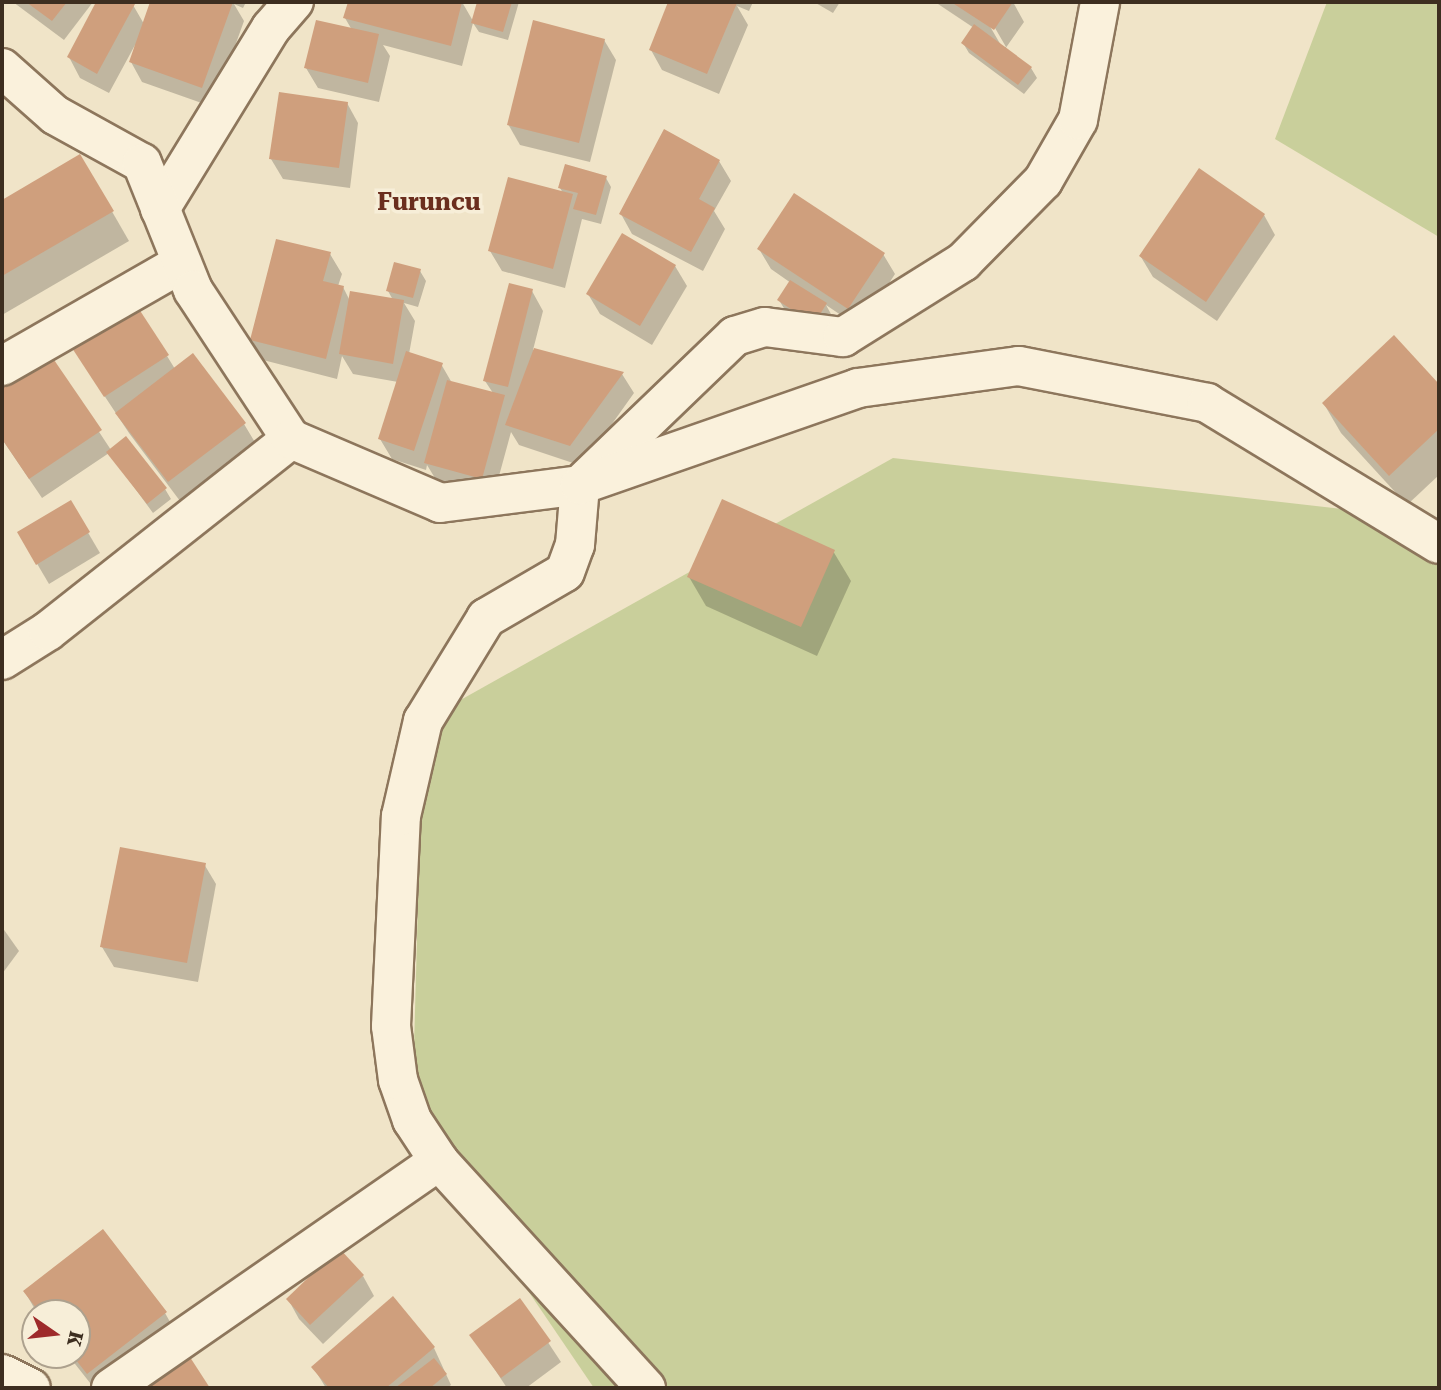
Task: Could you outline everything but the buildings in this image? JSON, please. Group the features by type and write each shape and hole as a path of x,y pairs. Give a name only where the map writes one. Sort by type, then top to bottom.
{"street":[{"path":"160,209 271,29 294,2"},
{"path":"646,1388 439,1161 412,1120 398,1080 391,1026 401,816 423,721 486,618 565,572 575,545 580,485 735,336 765,327 843,337 963,262 1043,181 1079,120 1100,2"},
{"path":"2,68 55,115 142,163 193,290 291,439 440,503 580,485 858,388 1019,366 1207,403 1439,544"},
{"path":"2,366 182,263"},
{"path":"2,660 48,631 291,439"},
{"path":"111,1388 439,1161"},
{"path":"2,1374 31,1388"}],"green space":[{"path":"1327,2 1439,2 1439,237 1275,139"},
{"path":"893,458 1439,520 1439,1388 594,1388 412,1120 423,721"}],"district":[{"name":"Furuncu","path":"429,203"}]}
